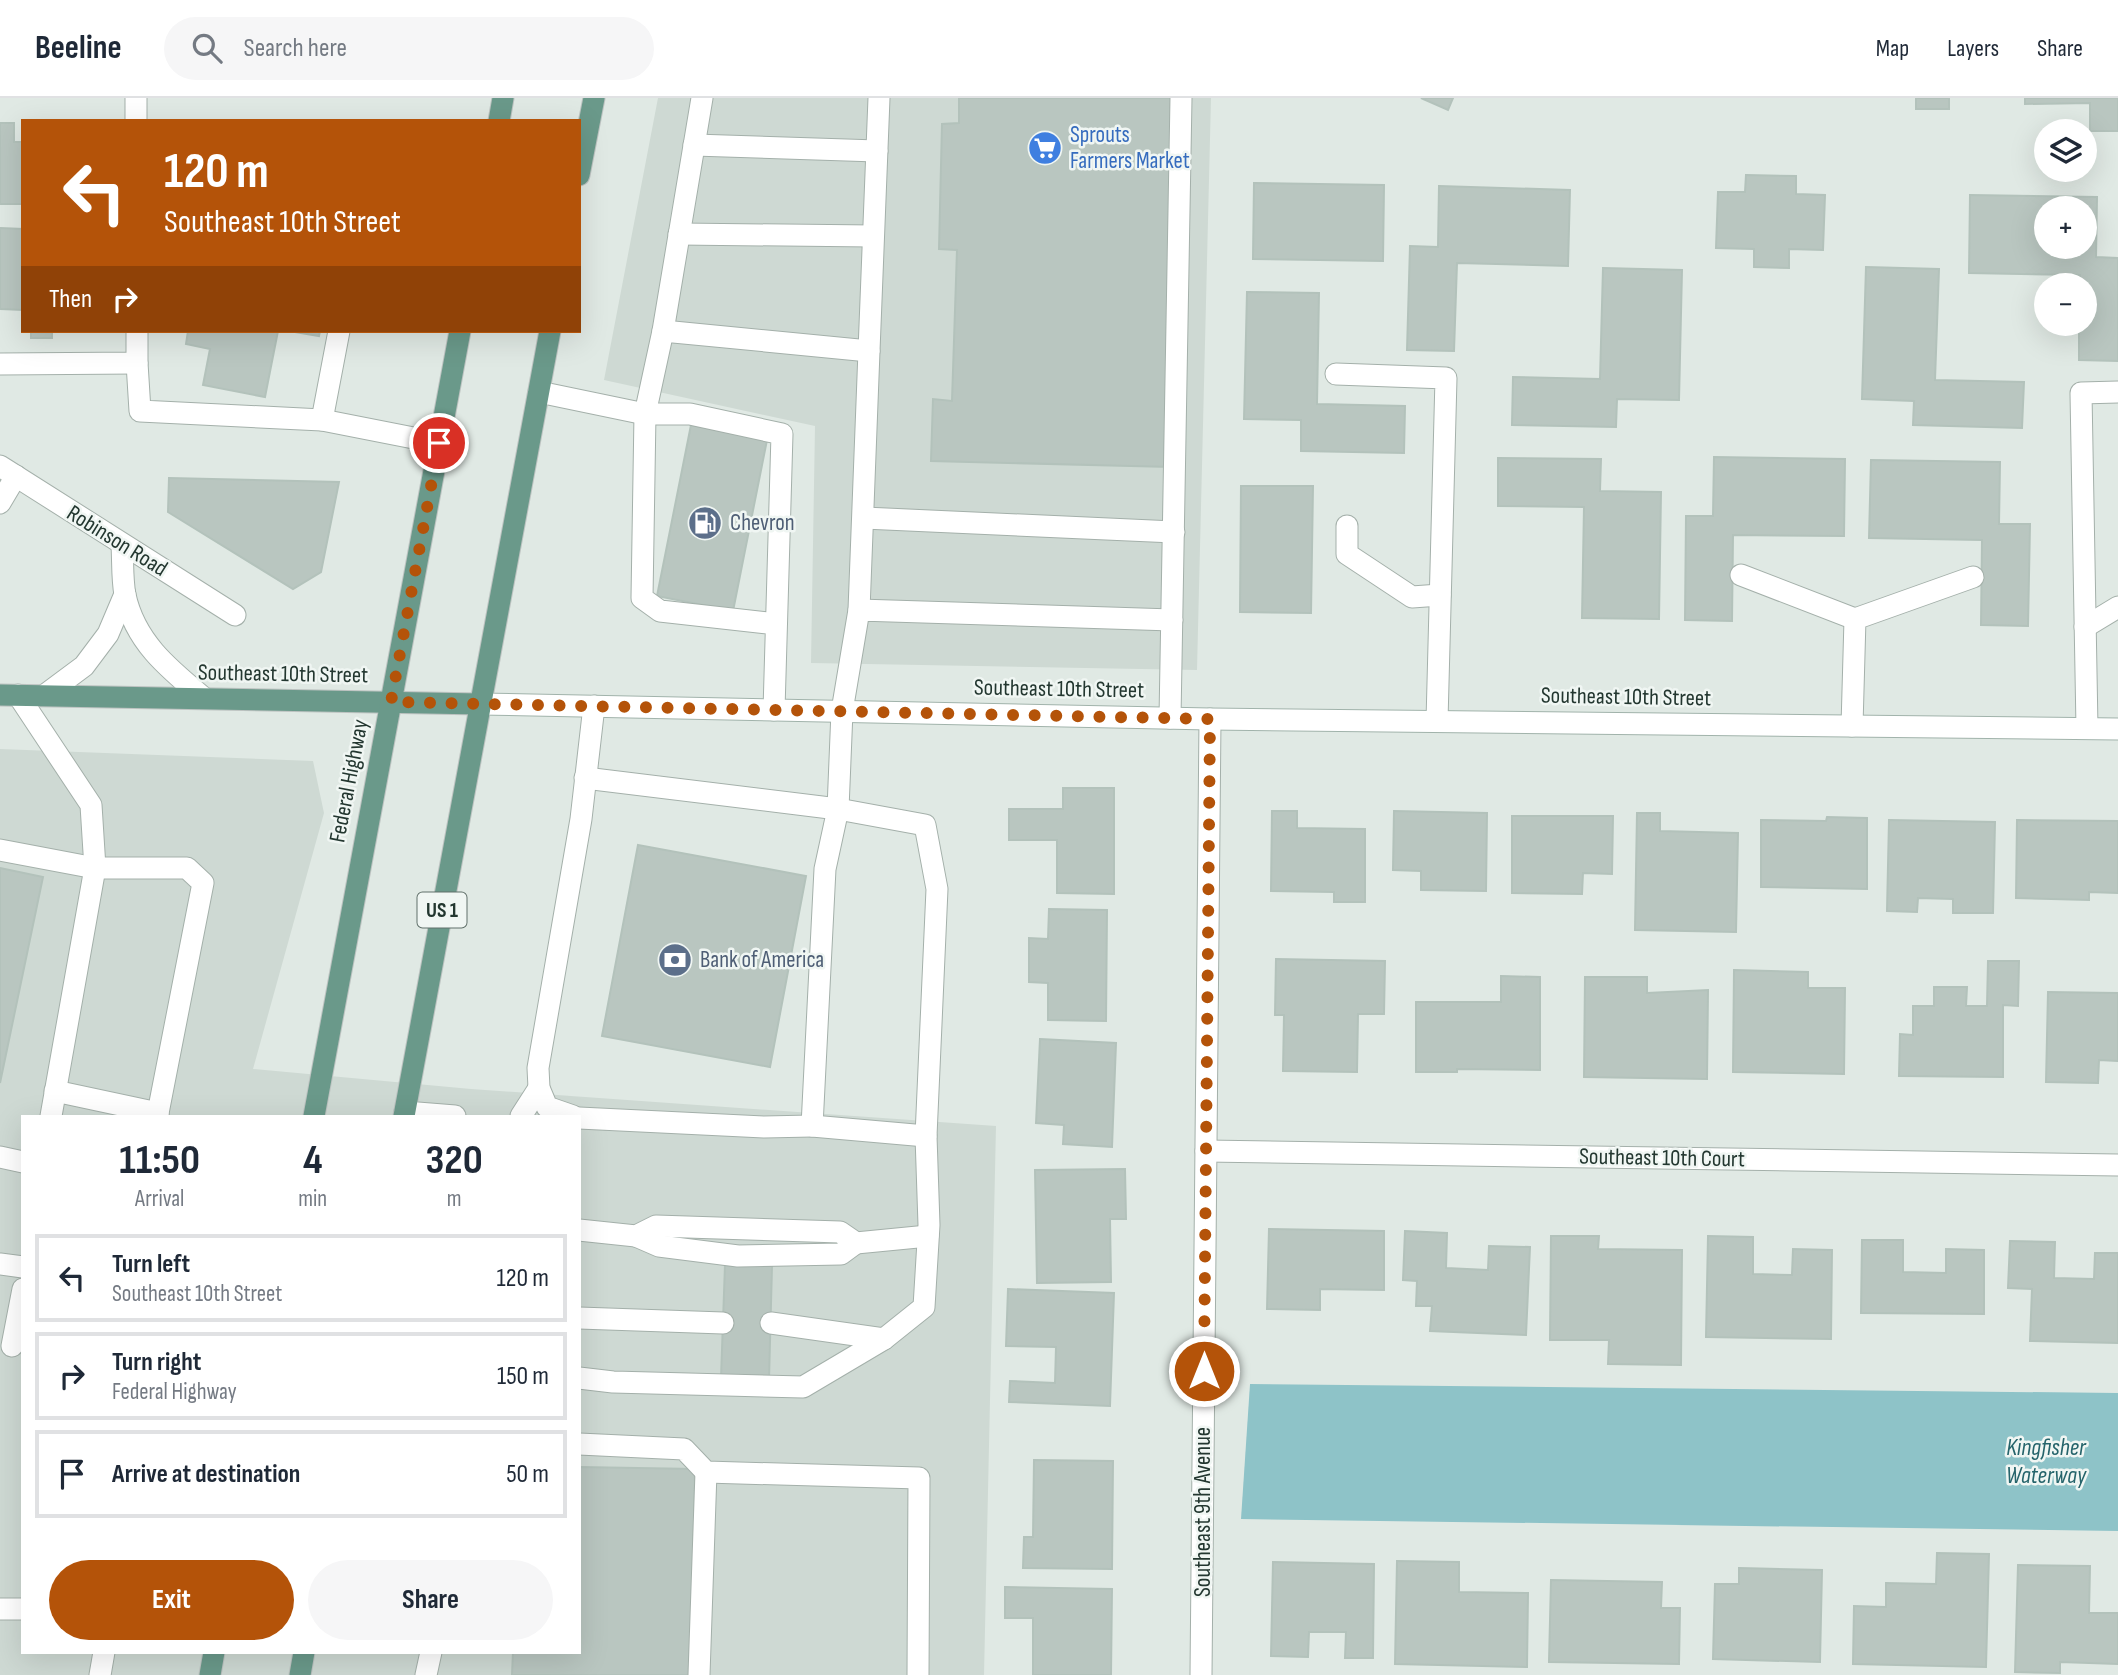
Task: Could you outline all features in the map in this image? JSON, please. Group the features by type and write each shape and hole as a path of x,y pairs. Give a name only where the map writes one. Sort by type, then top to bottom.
{"main road":[{"path":"499,119 503,98"},
{"path":"581,165 594,98"},
{"name":"Federal Highway","path":"314,1115 460,333"},
{"name":"US 1","path":"405,1114 550,333"},
{"name":"Southeast 10th Street","path":"9,695 480,704"},
{"path":"210,1675 214,1654"},
{"path":"300,1675 304,1654"}],"street":[{"path":"136,98 136,119"},
{"path":"702,98 663,331 645,414 642,598 660,611 776,624"},
{"path":"812,1126 825,869 838,809 842,711 859,610 879,98"},
{"path":"1170,718 1181,98"},
{"path":"694,145 877,151"},
{"path":"679,234 873,236"},
{"path":"663,331 869,351"},
{"path":"137,333 140,411 322,420 439,443"},
{"path":"322,420 340,333"},
{"path":"0,364 137,363"},
{"path":"1336,374 1446,378 1437,721"},
{"path":"539,392 645,414 690,414 782,434 774,709"},
{"path":"2087,728 2081,393 2118,393"},
{"path":"0,503 8,471"},
{"name":"Robinson Road","path":"8,471 235,615"},
{"path":"863,518 1174,532"},
{"path":"1347,526 1347,554 1412,597 1440,596"},
{"path":"122,545 125,594 137,631 162,663 204,698"},
{"path":"1741,575 1855,618 1973,577"},
{"path":"45,695 84,666 107,634 125,594"},
{"path":"2085,627 2118,607"},
{"path":"859,610 1172,620"},
{"path":"1852,726 1855,618"},
{"path":"9,695 90,805 96,869 51,1115"},
{"name":"Southeast 10th Street","path":"480,704 1210,719 2118,729"},
{"path":"570,1115 547,1107 539,1088 538,1068 581,819 594,706"},
{"name":"Southeast 9th Avenue","path":"1201,1675 1210,719"},
{"path":"581,1377 613,1382 803,1387 884,1339 924,1307 929,1236 926,1136 937,889 925,825 838,809 585,778"},
{"path":"0,850 96,869 187,868 203,883 158,1115 55,1091"},
{"path":"522,1115 539,1088"},
{"path":"405,1114 430,1115"},
{"path":"581,1118 764,1127 812,1126 926,1136"},
{"name":"Southeast 10th Court","path":"1206,1151 2118,1165"},
{"path":"0,1157 21,1162"},
{"path":"581,1230 636,1236 656,1226 840,1232 856,1243 929,1236"},
{"path":"0,1264 21,1267"},
{"path":"12,1346 21,1299"},
{"path":"581,1318 723,1322"},
{"path":"771,1323 884,1339"},
{"path":"581,1444 684,1449 706,1472 919,1478 918,1675"},
{"path":"699,1675 706,1472"},
{"path":"0,1609 21,1609"},
{"path":"100,1675 104,1654"},
{"path":"426,1675 430,1654"}],"shaded area":[{"path":"658,98 1211,98 1197,670 811,663 815,426 604,380"},
{"path":"0,749 313,761 324,813 253,1069 471,1089 996,1126 984,1675 0,1675"}],"water":[{"name":"Kingfisher Waterway","path":"1250,1384 2118,1393 2118,1531 1241,1519"}],"building":[{"path":"959,98 1176,98 1171,467 931,461 933,399 952,401 957,250 939,249 942,124 959,123"},
{"path":"1421,98 1453,98 1448,110"},
{"path":"1916,98 1949,98 1949,109 1916,109"},
{"path":"2025,98 2118,98 2118,131 2097,131 2097,119 2090,119 2090,103 2025,104"},
{"path":"0,123 14,123 14,142 21,142 21,204 0,204"},
{"path":"1746,175 1796,176 1796,194 1825,195 1823,250 1789,249 1789,268 1754,267 1754,249 1716,248 1718,192 1745,192"},
{"path":"1254,183 1384,185 1383,261 1253,259"},
{"path":"1439,186 1570,190 1568,266 1457,263 1454,351 1407,350 1410,246 1438,247"},
{"path":"1970,195 2034,196 2034,259 2118,258 2118,361 2079,360 2079,336 2097,336 2097,273 1969,273"},
{"path":"0,228 21,229 21,310 0,309"},
{"path":"1866,267 1939,269 1935,380 2024,382 2022,428 1913,425 1914,401 1862,399"},
{"path":"1603,268 1682,270 1679,400 1617,399 1616,427 1512,425 1513,377 1600,379"},
{"path":"1247,292 1319,293 1317,404 1405,406 1404,453 1301,451 1301,420 1244,419"},
{"path":"31,333 52,333 52,338 31,338"},
{"path":"188,333 278,333 265,397 203,385 210,349 186,344"},
{"path":"691,425 767,440 733,611 657,596"},
{"path":"1714,457 1845,459 1844,536 1733,535 1732,621 1685,620 1686,516 1713,516"},
{"path":"1498,458 1601,459 1600,491 1661,492 1659,619 1582,618 1584,507 1498,506"},
{"path":"1871,460 2000,462 1999,524 2030,524 2028,626 1981,625 1982,540 1869,538"},
{"path":"169,478 339,482 321,572 293,589 168,512"},
{"path":"1241,486 1313,486 1311,613 1240,612"},
{"path":"1063,788 1114,788 1114,894 1057,893 1057,840 1009,840 1009,809 1063,809"},
{"path":"1272,811 1297,811 1297,828 1365,829 1365,902 1334,902 1334,892 1271,891"},
{"path":"1394,811 1487,813 1486,891 1421,890 1421,871 1393,870"},
{"path":"1637,813 1660,813 1660,831 1738,833 1736,932 1635,930"},
{"path":"1512,816 1613,816 1612,874 1583,873 1582,894 1512,893"},
{"path":"1827,817 1867,818 1867,889 1761,887 1761,820 1826,821"},
{"path":"1889,820 1995,822 1993,913 1953,913 1953,899 1918,898 1917,912 1887,911"},
{"path":"2017,820 2118,821 2118,893 2089,892 2089,900 2016,898"},
{"path":"638,845 806,876 770,1067 602,1036"},
{"path":"0,868 43,877 0,1083"},
{"path":"1049,909 1107,910 1106,1021 1048,1020 1048,983 1029,982 1029,938 1048,939"},
{"path":"1276,959 1385,961 1384,1014 1358,1014 1357,1072 1283,1071 1284,1015 1275,1015"},
{"path":"1988,961 2019,961 2018,1006 2003,1005 2003,1077 1899,1076 1900,1034 1913,1035 1913,1006 1934,1006 1934,987 1967,987 1966,1006 1987,1006"},
{"path":"1734,970 1808,972 1808,988 1845,988 1844,1074 1733,1072"},
{"path":"1501,976 1540,977 1540,1070 1457,1069 1457,1072 1416,1072 1416,1002 1501,1002"},
{"path":"1585,977 1647,977 1647,993 1708,990 1707,1079 1584,1077"},
{"path":"2048,992 2118,993 2118,1061 2099,1060 2098,1083 2046,1082"},
{"path":"1040,1039 1116,1043 1112,1147 1063,1144 1064,1125 1036,1123"},
{"path":"1125,1169 1126,1219 1110,1219 1111,1282 1037,1283 1035,1170"},
{"path":"1269,1229 1384,1231 1384,1290 1320,1289 1320,1310 1267,1309"},
{"path":"1405,1231 1447,1233 1446,1268 1488,1270 1489,1246 1530,1247 1526,1335 1430,1331 1432,1306 1416,1306 1417,1281 1403,1280"},
{"path":"1551,1236 1599,1236 1598,1249 1682,1250 1681,1365 1608,1364 1609,1340 1550,1340"},
{"path":"1708,1236 1753,1237 1753,1274 1792,1275 1793,1249 1832,1250 1831,1339 1706,1337"},
{"path":"1862,1240 1903,1240 1903,1272 1946,1273 1946,1249 1984,1250 1984,1314 1861,1313"},
{"path":"2010,1241 2055,1242 2054,1278 2094,1279 2095,1253 2118,1253 2118,1343 2030,1341 2032,1289 2008,1288"},
{"path":"725,1265 772,1266 769,1379 721,1378"},
{"path":"1008,1289 1114,1293 1110,1406 1009,1402 1010,1381 1055,1383 1056,1347 1006,1346"},
{"path":"1034,1460 1113,1461 1112,1569 1023,1568 1024,1537 1033,1537"},
{"path":"581,1467 695,1469 691,1675 512,1675 513,1654 581,1654"},
{"path":"1937,1553 1989,1554 1986,1667 1853,1664 1854,1606 1886,1607 1886,1583 1936,1584"},
{"path":"1397,1561 1459,1562 1459,1592 1528,1593 1527,1667 1395,1664"},
{"path":"1273,1562 1374,1564 1373,1658 1345,1658 1346,1632 1309,1632 1308,1657 1271,1656"},
{"path":"2018,1565 2090,1566 2089,1613 2118,1613 2118,1664 2060,1662 2060,1673 2015,1672"},
{"path":"1739,1568 1822,1570 1820,1662 1713,1659 1715,1584 1739,1584"},
{"path":"1551,1580 1662,1582 1661,1608 1680,1608 1679,1664 1549,1662"},
{"path":"1005,1587 1112,1589 1111,1675 1033,1675 1033,1618 1005,1618"}],"place":[{"name":"Sprouts Farmers Market","path":"1045,148"},
{"name":"Chevron","path":"705,523"},
{"name":"Bank of America","path":"675,960"}],"route":[{"path":"439,443 391,702 1210,719 1204,1371"}]}
